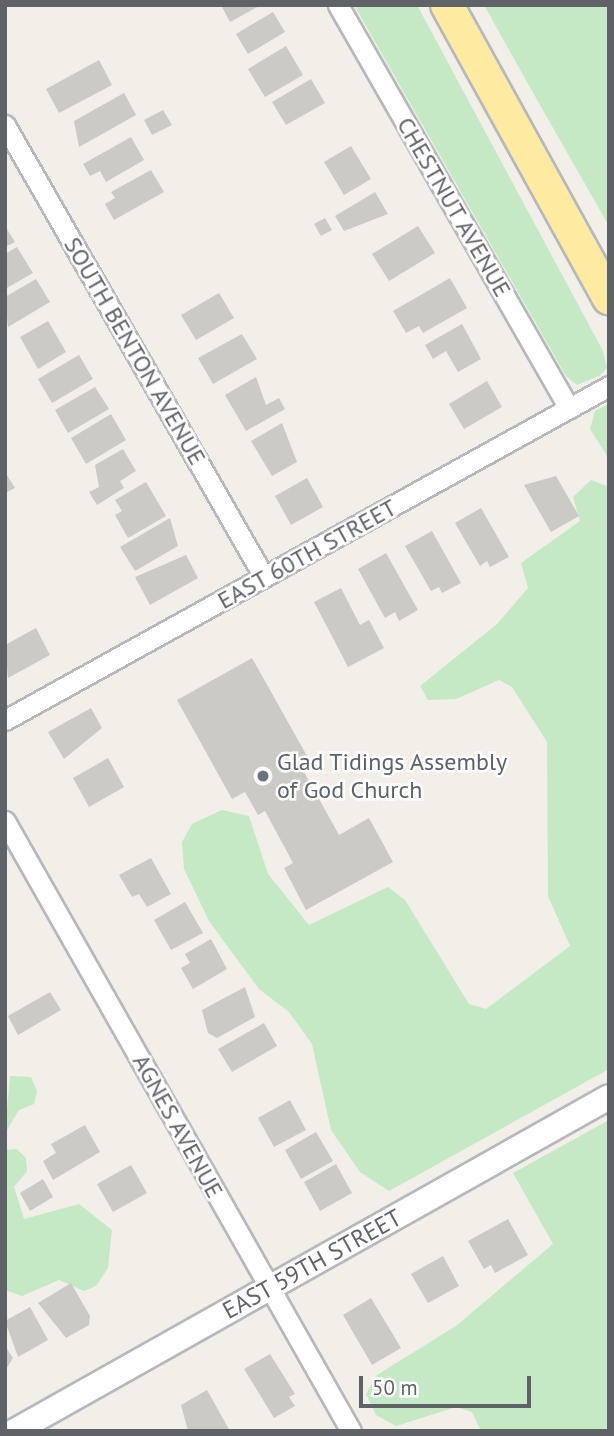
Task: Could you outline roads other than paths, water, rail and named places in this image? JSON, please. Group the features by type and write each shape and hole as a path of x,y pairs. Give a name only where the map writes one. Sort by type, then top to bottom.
{"highway":[{"path":"447,5 609,298"}],"street":[{"name":"CHESTNUT AVENUE","path":"338,5 569,408"},
{"name":"SOUTH BENTON AVENUE","path":"5,125 264,577"},
{"name":"EAST 60TH STREET","path":"5,720 609,386"},
{"name":"AGNES AVENUE","path":"5,821 351,1431"},
{"name":"EAST 59TH STREET","path":"15,1431 609,1097"}],"place":[{"name":"Glad Tidings Assembly of God Church","path":"263,776"}]}
